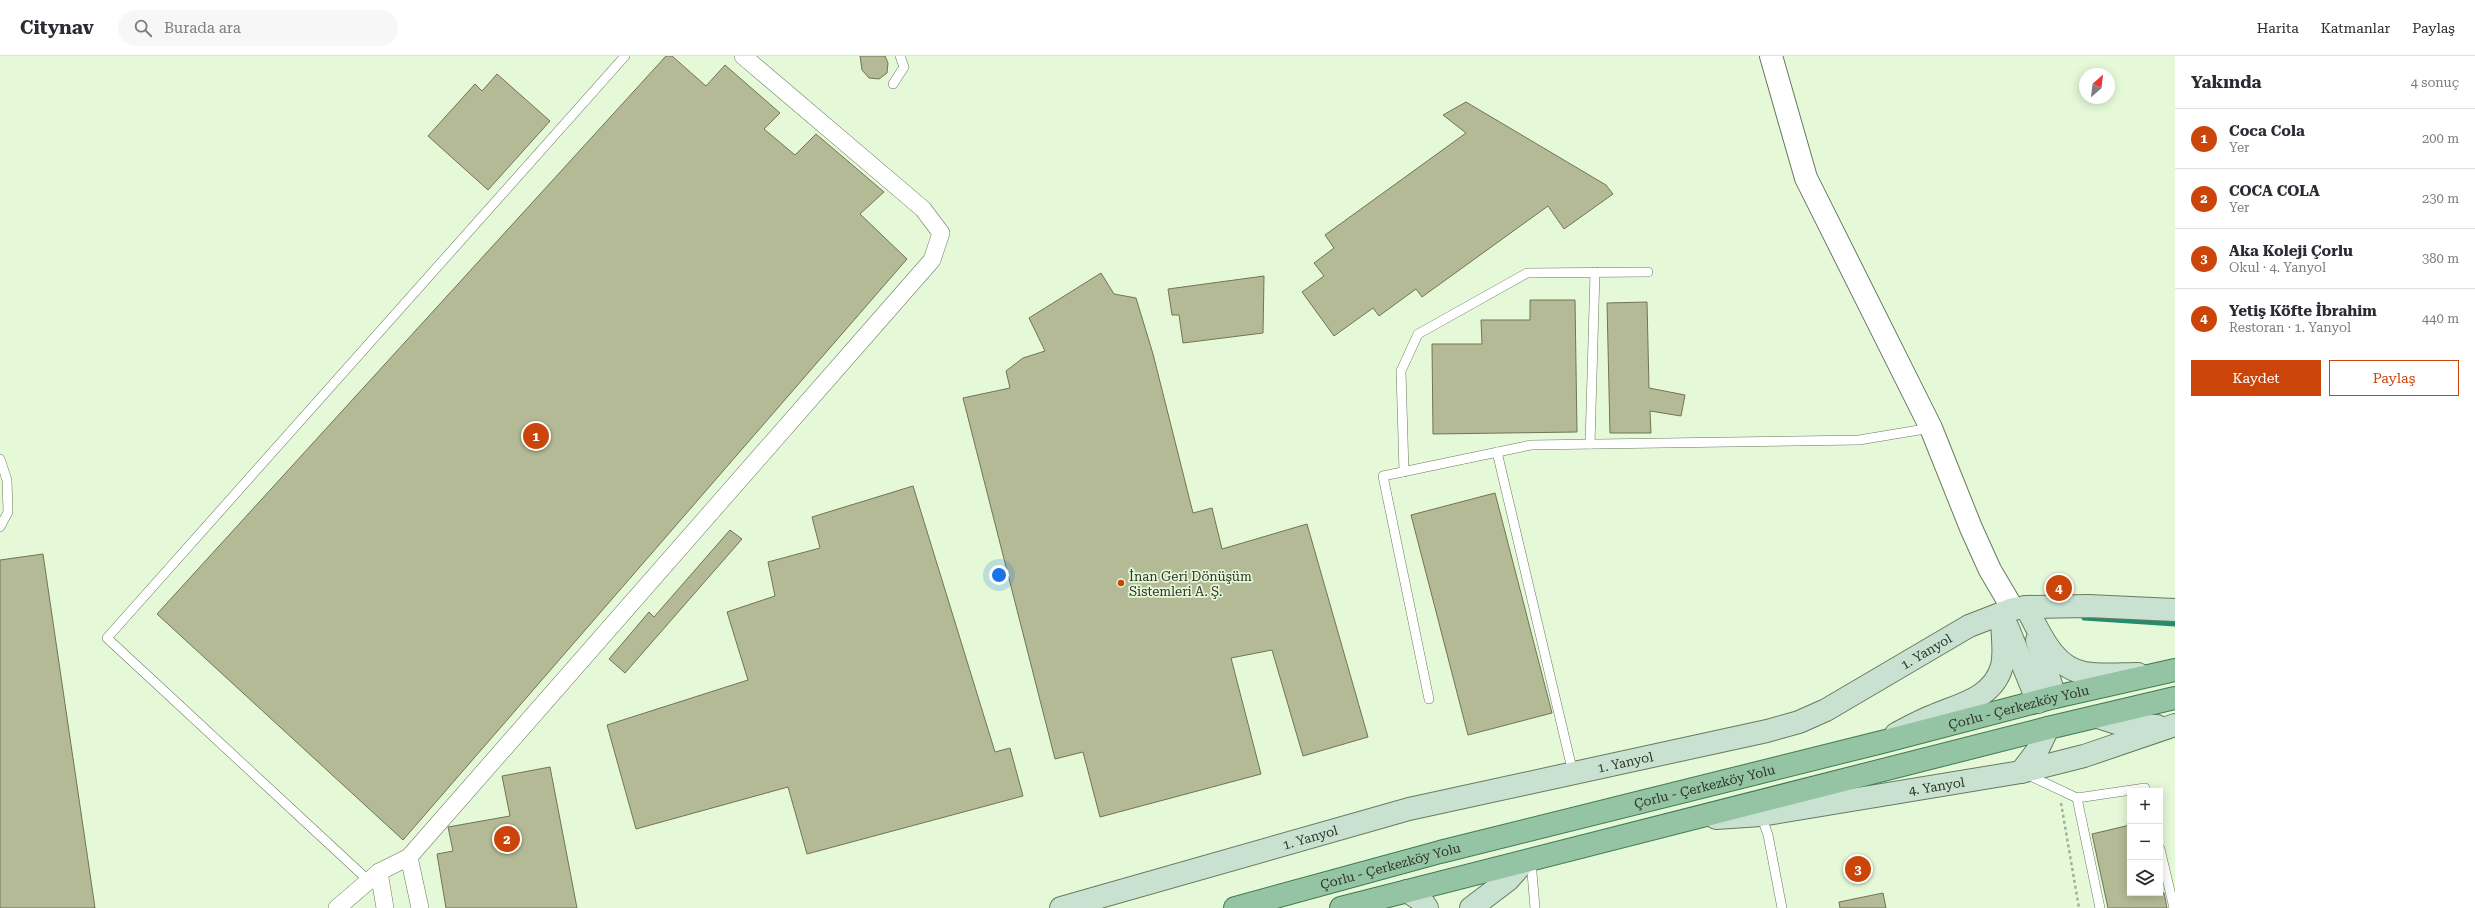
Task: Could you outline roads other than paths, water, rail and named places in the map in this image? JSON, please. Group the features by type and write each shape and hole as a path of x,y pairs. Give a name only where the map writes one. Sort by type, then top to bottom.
{"main road":[{"name":"1. Yanyol","path":"1061,908 1409,809 1767,731 1799,722 1826,710 1969,626 2014,610 2088,606 2175,610"},
{"path":"2014,610 2061,663 2072,670 2086,673 2166,672"},
{"path":"2014,610 2046,700 2048,728 2036,751 2021,772"},
{"path":"1882,742 1914,724 1964,705 1988,690 2002,666 2004,649 2014,610"},
{"name":"Çorlu - Çerkezköy Yolu","path":"1235,908 1440,852 2046,700 2166,672"},
{"name":"Çorlu - Çerkezköy Yolu","path":"1341,908 1693,820 2048,728 2098,718 2175,698"},
{"path":"2098,718 2123,725 2151,727 2175,725"},
{"name":"4. Yanyol","path":"1693,820 1761,815 2021,772 2084,756 2175,725"},
{"path":"1471,908 1508,880 1528,861"},
{"path":"1407,891 1422,901 1427,908"}],"street":[{"path":"338,908 374,877 409,857 932,260 938,247 941,233 923,209 743,56"},
{"path":"1771,56 1806,178 1931,428 1981,549 2014,610"},
{"path":"409,857 420,908"},
{"path":"374,877 385,908"}],"lane":[{"path":"374,877 107,638 626,56"},
{"path":"893,84 904,67 900,56"},
{"path":"1590,444 1595,272"},
{"path":"1404,472 1401,371 1418,334 1526,273 1648,272"},
{"path":"1429,700 1383,476 1531,445 1859,440 1931,428"},
{"path":"1497,452 1573,773"},
{"path":"0,459 7,480 8,512 0,526"},
{"path":"2021,772 2078,798 2127,791"},
{"path":"2078,798 2100,908"},
{"path":"1761,815 1768,835 1782,908"},
{"path":"2163,860 2174,908"},
{"path":"1528,861 1535,908"}],"waterway":[{"path":"2084,618 2175,624"}],"place":[{"name":"Coca Cola","path":"536,436"},
{"name":"İnan Geri Dönüşüm Sistemleri A. Ş.","path":"1121,583"},
{"name":"Yetiş Köfte İbrahim","path":"2059,588"},
{"name":"COCA COLA","path":"507,839"},
{"name":"Aka Koleji Çorlu","path":"1858,869"}]}
